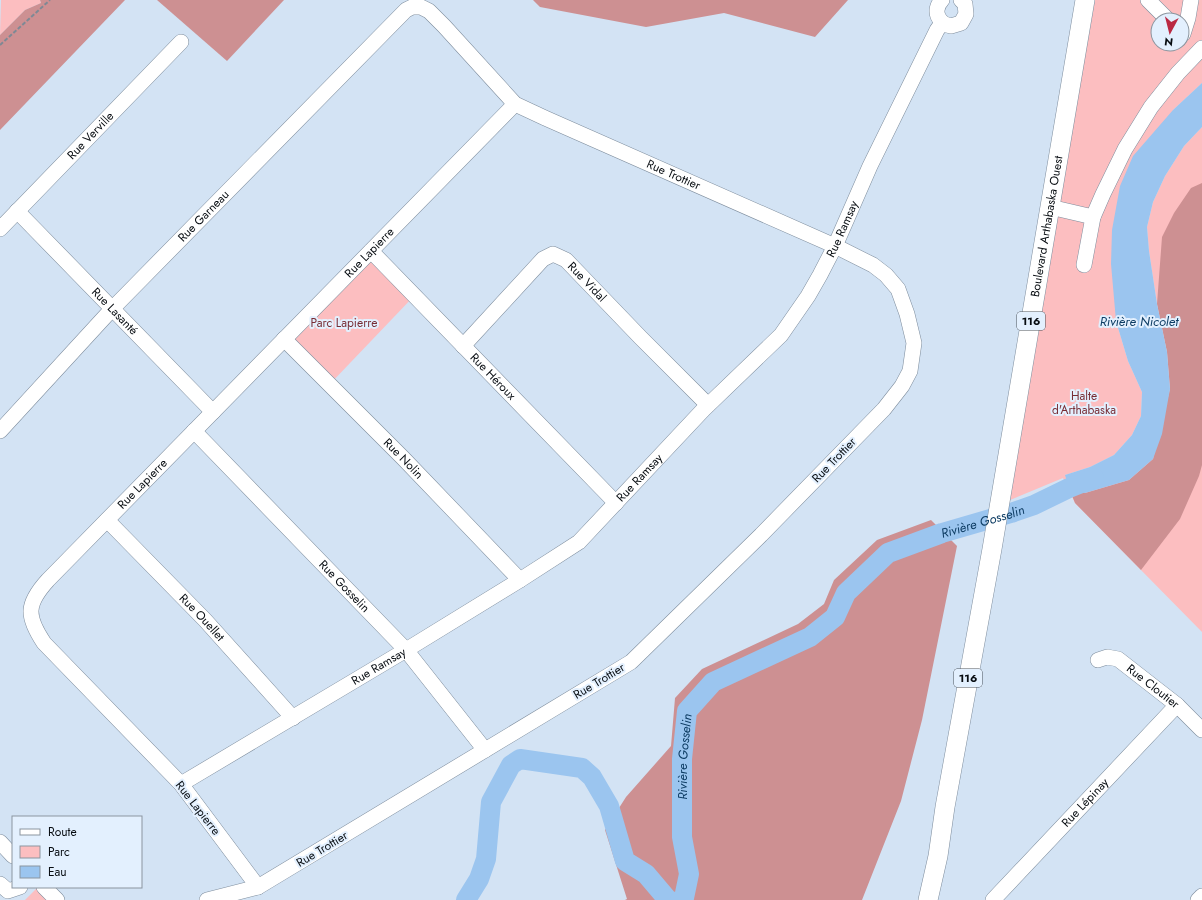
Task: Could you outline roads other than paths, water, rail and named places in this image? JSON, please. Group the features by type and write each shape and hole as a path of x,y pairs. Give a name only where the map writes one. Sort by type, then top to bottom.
{"main road":[{"name":"Boulevard Arthabaska Ouest","path":"945,807 992,550 1085,0"},
{"name":"116","path":"917,900 945,807"},
{"name":"116","path":"928,900 938,856 945,807"}],"street":[{"path":"942,0 937,10 939,19 942,23 951,26 961,23 964,19 966,9 961,0"},
{"path":"1148,0 1160,12"},
{"path":"1189,12 1191,0"},
{"name":"Rue Trottier","path":"207,900 258,888 631,662 761,535 890,403 910,371 913,360 914,343 912,331 898,290 886,275 873,265 835,246 515,104 429,11 421,7 412,7"},
{"name":"Rue Garneau","path":"0,431 112,308 406,10 412,7"},
{"name":"Rue Ramsay","path":"181,784 406,650 579,542 708,405 781,335 808,296 835,246 870,166 937,30 942,23"},
{"path":"1084,266 1094,217 1103,194 1126,149 1151,107 1178,73 1201,49 1190,40"},
{"name":"Rue Verville","path":"0,229 181,42"},
{"name":"Rue Lapierre","path":"258,888 181,784 44,643 32,623 30,613 37,594 48,580 515,104"},
{"path":"1050,207 1094,217"},
{"name":"Rue Lasanté","path":"17,211 213,412"},
{"name":"Rue Héroux","path":"371,251 616,503"},
{"name":"Rue Vidal","path":"463,346 543,259 553,254 566,260 708,405"},
{"name":"Rue Nolin","path":"284,339 403,458 520,580"},
{"name":"Rue Gosselin","path":"194,431 406,650 485,750"},
{"name":"Rue Ouellet","path":"107,520 205,620 293,718"},
{"name":"Rue Cloutier","path":"1098,660 1107,657 1118,659 1176,705 1202,730"},
{"name":"Rue Lépinay","path":"993,900 1176,705"},
{"path":"0,842 12,855"},
{"path":"0,884 8,891 17,888"},
{"path":"45,888 57,900"},
{"path":"1198,900 1202,896"}],"water":[{"name":"Rivière Nicolet","path":"1202,83 1202,127 1184,146 1165,176 1153,202 1147,227 1157,304 1167,352 1170,389 1162,434 1153,459 1129,480 1085,493 1069,488 1065,475 1090,467 1114,455 1132,435 1141,416 1142,392 1128,361 1116,321 1111,264 1112,230 1120,186 1133,156 1173,110"}],"waterway":[{"name":"Rivière Gosselin","path":"680,900 684,898 689,874 682,837 682,759 687,711 713,682 810,637 835,617 846,593 888,553 942,533 1034,505 1094,478"},
{"name":"Rivière Gosselin","path":"466,900 479,879 486,859 491,802 511,765 520,759 582,768 592,777 609,806 625,861 646,874 668,900"}],"park label":[{"name":"Parc Lapierre","path":"344,323"},
{"name":"Halte d'Arthabaska","path":"1084,403"}]}
